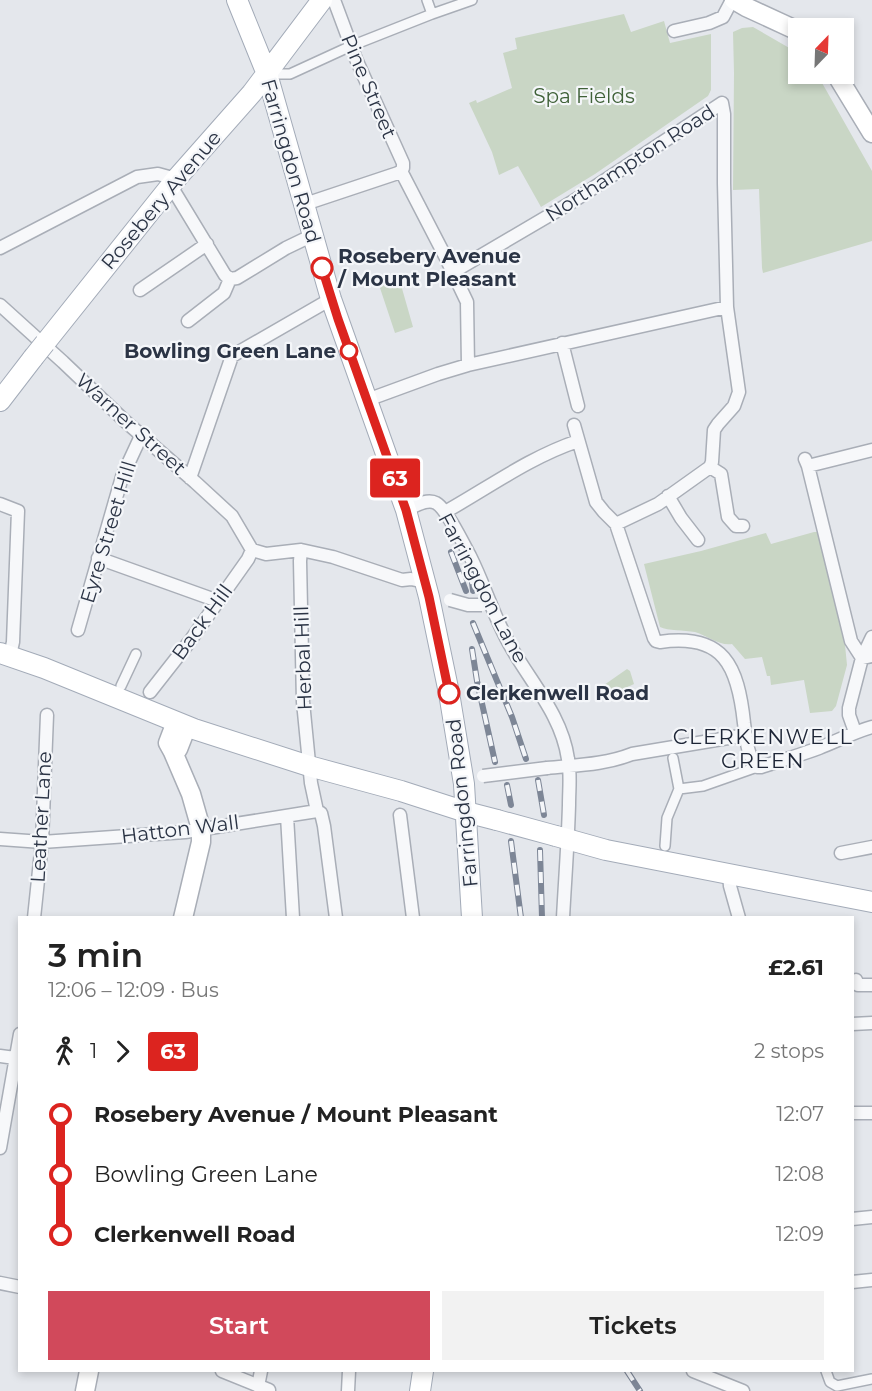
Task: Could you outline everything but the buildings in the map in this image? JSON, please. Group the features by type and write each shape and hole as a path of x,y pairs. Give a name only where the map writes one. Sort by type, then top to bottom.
{"main road":[{"name":"Farringdon Road","path":"237,0 267,74 331,299 406,510 427,590 457,736 464,784 472,916"},
{"name":"Rosebery Avenue","path":"0,401 174,183 252,93 322,0"},
{"path":"733,0 788,26"},
{"path":"843,84 872,133"},
{"path":"5,654 181,724 309,766 401,791 466,812 606,850 872,902"},
{"path":"181,724 168,743 191,794 201,829 201,842 183,916"},
{"path":"85,1391 89,1372"},
{"path":"420,1391 423,1372"}],"street":[{"name":"Pine Street","path":"334,0 351,46 403,163 401,171 453,272"},
{"path":"428,0 432,14"},
{"path":"267,74 290,74 351,46 472,0"},
{"path":"674,31 709,23 723,17 733,0"},
{"name":"Northampton Road","path":"453,272 572,202 722,103 728,303"},
{"path":"305,204 401,171"},
{"path":"0,248 137,177 158,174 174,183 225,275 230,279 237,278 313,235"},
{"path":"140,290 207,244"},
{"path":"453,272 467,302 468,365"},
{"path":"188,321 224,293 230,279"},
{"path":"190,478 232,356 331,299"},
{"path":"367,400 468,365 728,303 739,392 734,406 714,430 710,467 657,504 616,524"},
{"name":"Warner Street","path":"0,305 141,436 232,516 252,550"},
{"path":"562,343 578,406"},
{"path":"574,425 596,502 616,524 654,638 660,642 698,641 719,652 727,661 739,686 746,735 756,767"},
{"name":"Eyre Street Hill","path":"78,630 122,477 141,436"},
{"path":"445,512 513,472 560,447 578,441"},
{"path":"867,657 851,641 807,463 872,450"},
{"path":"710,467 721,474 728,517 736,526 742,526"},
{"path":"668,496 698,540"},
{"name":"Farringdon Lane","path":"406,510 426,501 434,501 445,512 471,558 486,604 544,698 565,742 570,783 562,838 563,916"},
{"path":"0,504 18,511 13,642 5,654"},
{"path":"252,550 266,554 301,550 333,557 402,580 411,579 427,590 450,600 468,605 486,604"},
{"name":"Back Hill","path":"150,692 190,641 252,550"},
{"name":"Herbal Hill","path":"301,550 302,674 309,766 317,811 321,813 324,826 336,916"},
{"path":"98,558 207,596 218,602"},
{"path":"855,732 849,708 872,637"},
{"path":"121,686 136,654"},
{"name":"Leather Lane","path":"34,916 42,842 47,715"},
{"path":"679,789 703,786 819,748 872,727"},
{"path":"483,776 597,764 618,760 632,754 746,735"},
{"path":"665,846 667,818 679,789 673,758"},
{"name":"Hatton Wall","path":"0,839 42,842 185,832 317,811"},
{"path":"400,815 413,916"},
{"path":"287,816 293,916"},
{"path":"841,853 872,847"},
{"path":"729,874 738,916"},
{"path":"856,980 858,985 872,985"},
{"path":"854,1024 872,1023"},
{"path":"0,1148 18,1044"},
{"path":"0,1056 15,1058"},
{"path":"854,1113 872,1113"},
{"path":"854,1219 872,1217"},
{"path":"854,1282 872,1280"},
{"path":"0,1283 18,1287"},
{"path":"224,1372 263,1388 261,1372"},
{"path":"348,1391 349,1372"},
{"path":"696,1372 743,1391"},
{"path":"826,1372 830,1382 837,1386 872,1379"}],"green space":[{"name":"Spa Fields","path":"624,14 631,32 664,21 670,43 711,34 711,90 708,96 595,174 541,207 518,166 499,175 492,152 469,103 476,100 477,103 512,88 503,53 517,49 515,38"},
{"path":"753,27 788,47 788,84 823,84 872,171 872,241 763,273 759,189 733,190 733,32"},
{"path":"399,278 413,327 395,333 379,285"},
{"path":"819,532 843,629 847,665 836,706 832,711 810,713 804,680 771,685 770,676 767,676 762,657 745,659 732,644 718,642 695,632 660,627 644,564 766,533 771,544"},
{"path":"627,669 630,671 634,684 609,696 604,685"}],"railway":[{"path":"451,552 466,591"},
{"path":"471,573 473,591"},
{"path":"473,623 512,717 526,759"},
{"path":"472,649 495,762"},
{"path":"538,780 544,815"},
{"path":"507,785 511,805"},
{"path":"511,841 521,916"},
{"path":"540,850 542,916"},
{"path":"628,1372 640,1391"}],"bus line":[{"name":"63","path":"322,268 348,350 406,510 429,597 449,693"}],"place":[{"name":"Rosebery Avenue / Mount Pleasant","path":"322,268"},
{"name":"Bowling Green Lane","path":"349,351"},
{"name":"Clerkenwell Road","path":"449,693"}],"district":[{"name":"CLERKENWELL GREEN","path":"763,748"}]}
